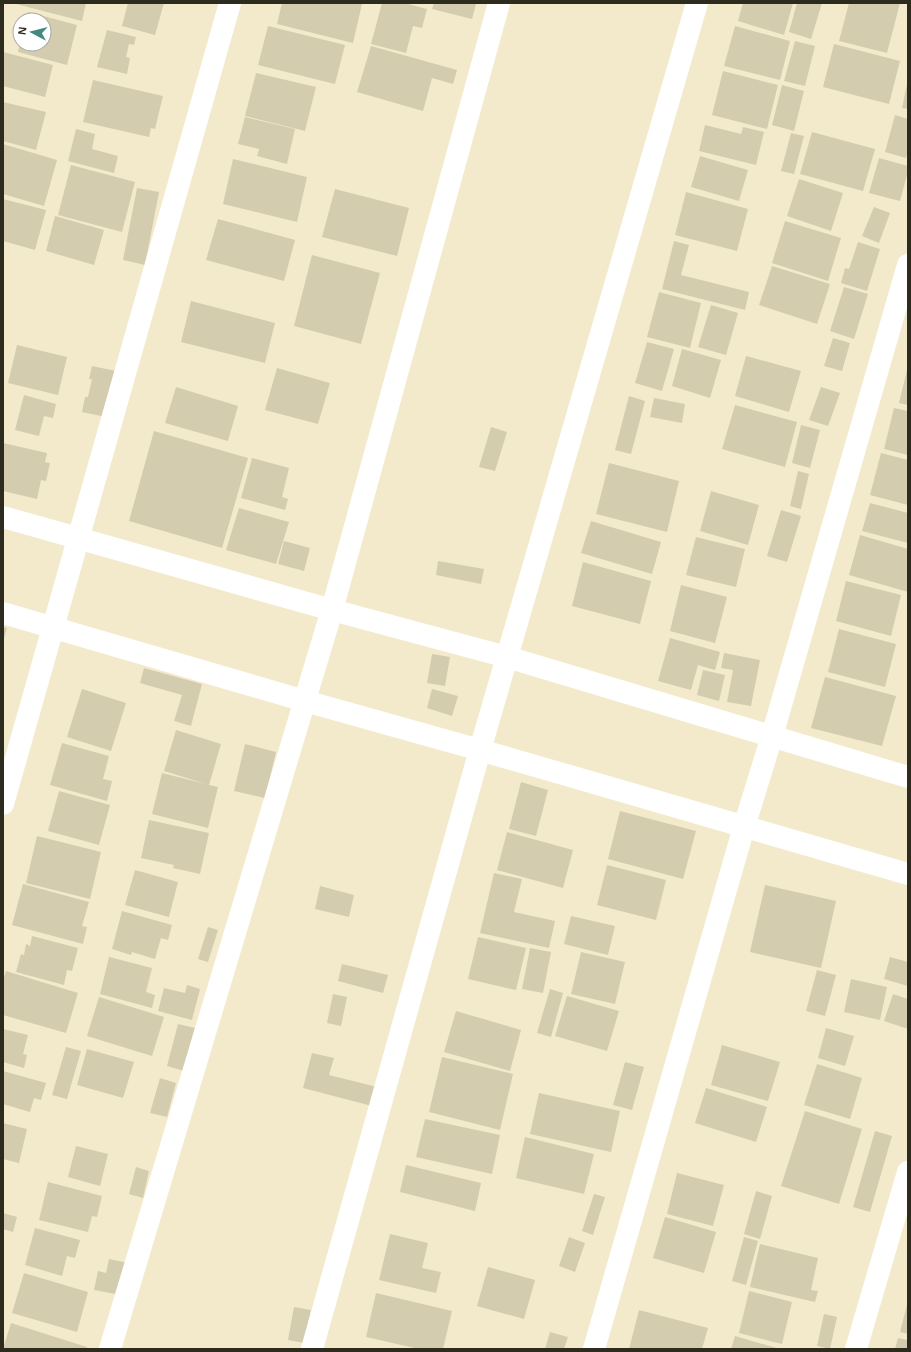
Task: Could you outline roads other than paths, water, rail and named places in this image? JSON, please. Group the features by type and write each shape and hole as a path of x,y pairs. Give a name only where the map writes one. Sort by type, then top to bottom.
{"street":[{"path":"3,804 77,538 230,3"},
{"path":"110,1349 332,610 499,3"},
{"path":"312,1349 480,750 697,3"},
{"path":"594,1349 908,265"},
{"path":"3,518 332,610 507,657 908,777"},
{"path":"3,613 908,874"},
{"path":"856,1349 908,1172"}]}
